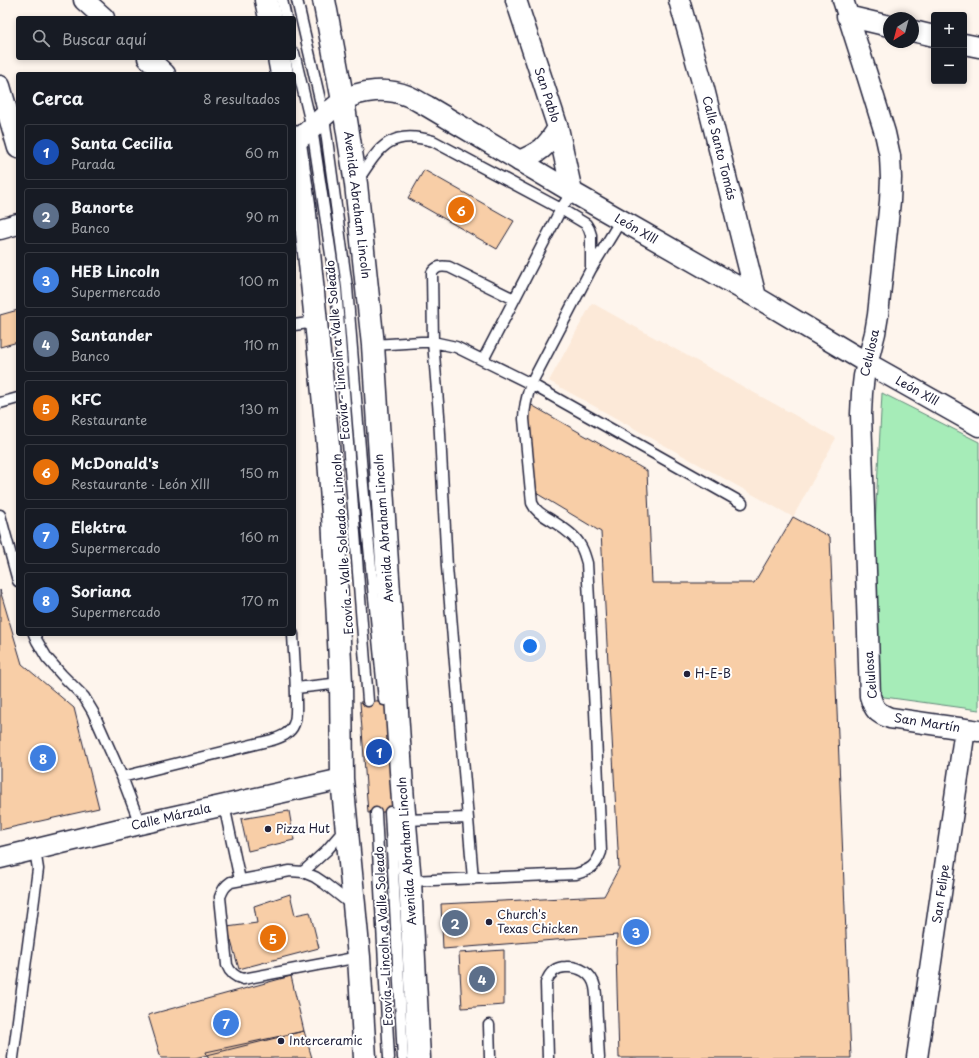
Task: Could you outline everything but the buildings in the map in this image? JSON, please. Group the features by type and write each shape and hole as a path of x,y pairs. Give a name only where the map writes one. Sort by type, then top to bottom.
{"main road":[{"path":"266,0 270,16"},
{"name":"Avenida Abraham Lincoln","path":"324,0 343,101 356,184 373,345 397,816 410,881 419,1058"},
{"path":"279,60 282,72"},
{"path":"304,133 304,204 328,445 341,683 342,779 359,957 365,1058"}],"street":[{"path":"84,0 102,16"},
{"name":"San Pablo","path":"516,0 558,128 572,192"},
{"name":"Calle Santo Tomás","path":"678,0 704,90 756,298"},
{"path":"845,8 883,24"},
{"name":"Celulosa","path":"845,8 885,133 890,156 891,178 890,201 875,334 864,376 861,414 870,696 876,712"},
{"path":"919,32 931,35"},
{"path":"967,45 979,47"},
{"path":"150,60 163,72"},
{"path":"0,86 16,141"},
{"name":"León Xlll","path":"304,133 343,101 357,95 372,91 389,92 408,96 867,363 979,426"},
{"path":"519,161 543,148 558,128"},
{"path":"0,229 16,225"},
{"name":"San Martín","path":"876,712 890,718 972,730"},
{"name":"San Felipe","path":"917,1058 972,730"},
{"name":"Calle Márzala","path":"0,858 140,824 342,779"}],"lane":[{"path":"282,0 286,16"},
{"name":"Ecovía - Lincoln a Valle Soleado","path":"297,0 304,133 347,287 363,485 384,700"},
{"name":"Ecovía - Valle Soleado a Lincoln","path":"295,60 304,133 336,288 368,701"},
{"path":"356,184 375,155 385,144 397,138 422,138 433,142 561,209 586,224 591,235 591,269"},
{"path":"483,360 561,209 572,192"},
{"path":"410,881 576,874 586,871 593,866 598,860 601,852 587,563 580,544 560,526 539,513 532,504 524,409 531,384 591,269 621,220"},
{"path":"473,879 447,574 439,415 433,342 432,273 434,269 438,267 449,267 514,299"},
{"path":"296,326 316,322"},
{"path":"373,345 433,342 456,347 531,384 742,503"},
{"path":"0,403 16,399"},
{"path":"0,515 16,574"},
{"path":"35,636 47,658 84,697 96,718 122,777 140,824"},
{"path":"122,777 282,737 289,732 294,724 296,715 293,636"},
{"path":"296,688 341,683"},
{"path":"224,805 240,880"},
{"path":"376,813 389,1058"},
{"path":"397,816 468,818"},
{"name":"Ecovía - Lincoln a Valle Soleado","path":"397,816 403,1058"},
{"path":"303,872 327,850 346,828"},
{"path":"13,1058 38,869 35,850"},
{"path":"354,907 316,878 303,872 290,871 232,882 226,885 222,890 220,897 227,965 229,971 234,976 243,979 359,957"},
{"path":"548,1058 546,983 548,977 554,971 565,966 582,969 595,987 599,1058"},
{"path":"489,1025 490,1058"}],"shaded area":[{"path":"592,303 836,438 793,517 549,381"}],"green space":[{"path":"882,393 979,442 979,710 877,696 872,582"}],"place":[{"name":"McDonald's","path":"461,210"},
{"name":"H-E-B","path":"687,674"},
{"name":"Santa Cecilia","path":"379,752"},
{"name":"Soriana","path":"43,758"},
{"name":"Pizza Hut","path":"268,829"},
{"name":"Church's Texas Chicken","path":"489,922"},
{"name":"Banorte","path":"455,923"},
{"name":"HEB Lincoln","path":"636,932"},
{"name":"KFC","path":"273,938"},
{"name":"Santander","path":"482,979"},
{"name":"Elektra","path":"226,1023"},
{"name":"Interceramic","path":"281,1041"}]}
